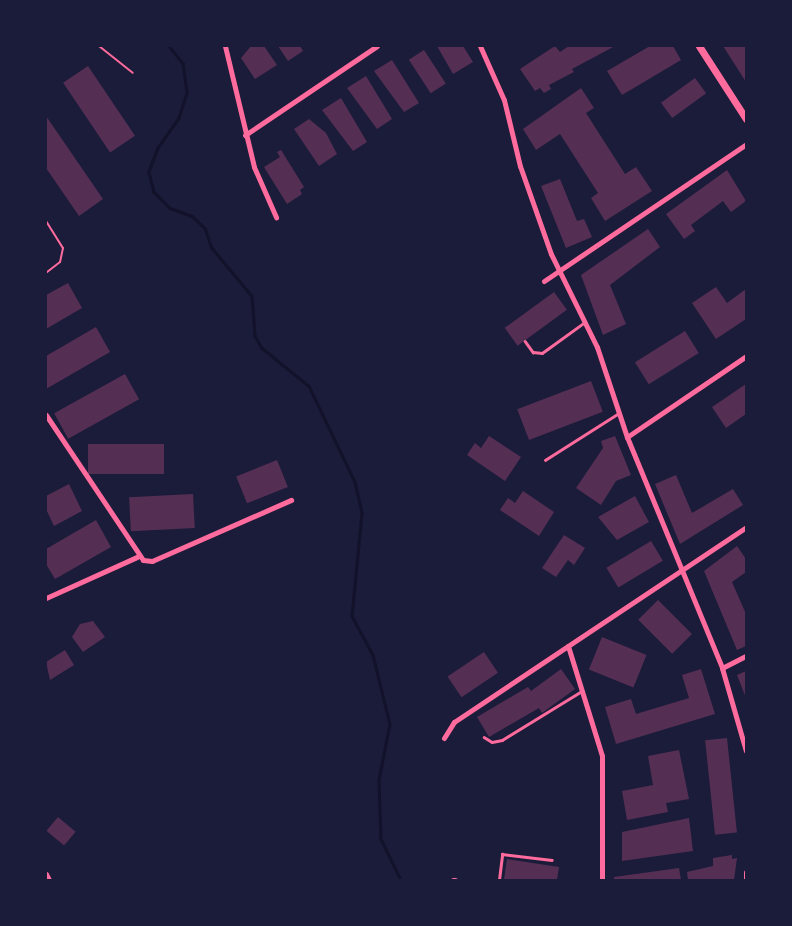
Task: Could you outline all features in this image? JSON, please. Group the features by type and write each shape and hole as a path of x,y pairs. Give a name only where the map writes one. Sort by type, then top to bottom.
{"street":[{"path":"225,46 245,135 261,189 276,217"},
{"path":"245,135 377,46"},
{"path":"480,46 504,100 520,166 561,274 597,347 627,436 722,668 747,751"},
{"path":"699,46 747,119"},
{"path":"544,281 561,274 747,144"},
{"path":"627,436 747,356"},
{"path":"46,415 137,557"},
{"path":"46,598 137,557 152,561 291,500"},
{"path":"444,738 454,722 747,527"},
{"path":"568,646 597,736 604,793 602,880"},
{"path":"722,668 747,656"},
{"path":"746,880 747,872"},
{"path":"46,874 49,880"}],"lane":[{"path":"525,341 533,352 542,353 585,322"},
{"path":"545,460 619,413"},
{"path":"484,737 492,742 502,740 582,691"},
{"path":"499,880 502,854 552,860"}],"path":[{"path":"99,46 133,73"},
{"path":"46,221 63,248 60,262 46,273"}],"building":[{"path":"251,46 264,46 277,65 255,79 241,58"},
{"path":"278,46 300,46 303,51 288,61"},
{"path":"437,46 463,46 473,62 453,74"},
{"path":"555,46 560,52 569,46 615,46 572,69 574,72 549,85 551,89 544,93 540,88 535,91 520,69"},
{"path":"650,46 673,46 681,60 622,95 607,71"},
{"path":"723,46 746,46 746,82"},
{"path":"424,50 446,84 431,93 409,60"},
{"path":"392,60 419,103 404,112 374,71"},
{"path":"88,66 135,136 110,152 63,83"},
{"path":"366,76 392,119 377,129 347,88"},
{"path":"695,78 706,93 672,118 661,103"},
{"path":"581,88 594,108 586,113 625,174 636,167 652,191 605,221 591,198 598,193 560,134 536,150 523,129"},
{"path":"341,98 367,142 353,151 322,110"},
{"path":"46,116 103,199 79,216 46,168"},
{"path":"309,119 326,133 337,154 319,166 294,129"},
{"path":"281,150 304,187 300,190 302,194 287,204 264,167 280,157 277,152"},
{"path":"727,170 746,201 731,212 723,201 691,225 695,231 684,239 666,214"},
{"path":"560,179 577,221 584,219 592,237 566,248 541,186"},
{"path":"648,229 660,247 610,285 626,324 603,335 581,275"},
{"path":"68,283 82,308 46,329 46,295"},
{"path":"716,287 727,303 746,289 746,319 716,339 692,303"},
{"path":"554,292 567,310 518,346 505,328"},
{"path":"96,327 110,352 46,389 46,356"},
{"path":"685,331 699,353 649,384 635,362"},
{"path":"125,374 139,399 68,439 54,413"},
{"path":"591,381 603,412 529,440 517,409"},
{"path":"746,384 746,414 726,428 712,407"},
{"path":"489,436 521,457 505,481 467,455 475,443 481,448"},
{"path":"615,436 631,475 616,481 601,505 576,488 603,448 601,441"},
{"path":"88,444 164,444 164,474 88,474"},
{"path":"277,460 288,487 247,503 236,476"},
{"path":"676,475 692,513 733,489 743,505 680,544 655,484"},
{"path":"69,484 82,511 54,526 46,509 46,496"},
{"path":"523,491 554,512 539,536 500,510 508,498 515,503"},
{"path":"193,494 195,528 131,531 129,497"},
{"path":"635,496 649,522 617,540 598,517"},
{"path":"96,520 111,547 55,579 46,564 46,549"},
{"path":"564,535 585,548 574,565 568,560 556,577 542,568"},
{"path":"651,541 663,561 618,587 606,568"},
{"path":"737,546 746,559 746,572 732,582 746,614 746,646 737,650 704,571"},
{"path":"658,600 692,634 672,654 638,620"},
{"path":"93,621 105,637 83,652 72,637 80,624"},
{"path":"602,637 647,655 633,687 589,669"},
{"path":"65,650 74,665 50,680 46,662"},
{"path":"484,652 498,673 462,697 448,677"},
{"path":"561,669 575,689 542,713 539,708 489,737 477,717 528,687 531,691"},
{"path":"701,669 715,714 616,744 605,707 631,699 636,714 689,698 682,675"},
{"path":"746,671 746,698 737,675"},
{"path":"727,738 737,832 715,835 705,740"},
{"path":"679,750 689,799 666,803 668,812 627,820 622,791 653,785 648,756"},
{"path":"58,817 76,832 64,846 46,831"},
{"path":"689,818 693,851 622,861 622,832"},
{"path":"732,855 732,859 737,858 734,880 688,880 687,872 713,866 713,858"},
{"path":"507,859 559,867 557,880 504,880"},
{"path":"679,868 681,880 614,880 614,877"}],"waterway":[{"path":"169,46 183,63 187,93 179,118 158,148 149,172 154,192 170,208 192,216 205,228 212,248 252,296 255,336 262,348 309,386 355,482 362,513 352,616 373,655 390,724 379,780 381,839 401,880"}]}
